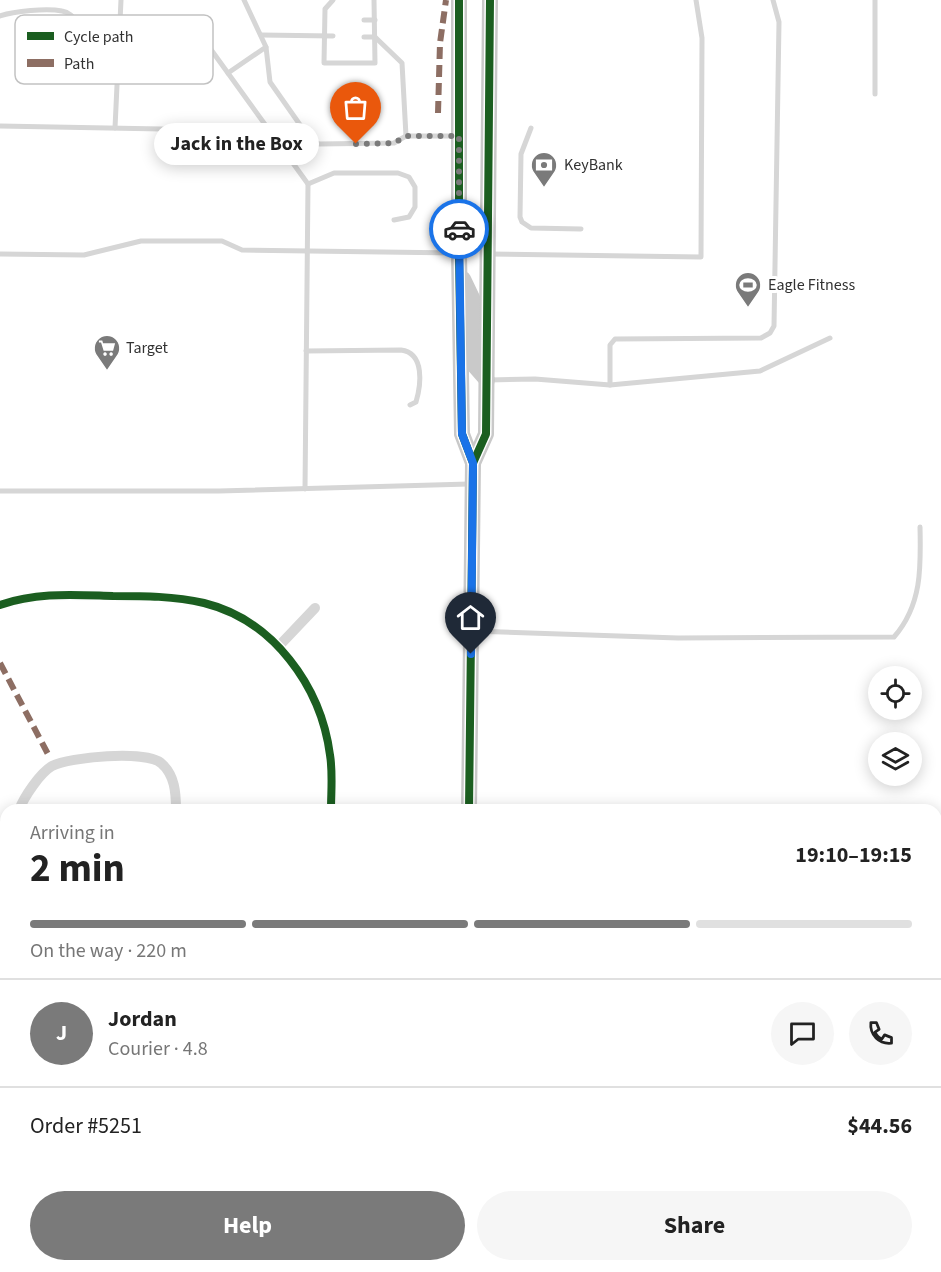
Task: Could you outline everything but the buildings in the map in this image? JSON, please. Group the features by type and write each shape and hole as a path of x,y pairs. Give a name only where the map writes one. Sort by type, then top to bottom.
{"main road":[{"path":"459,0 459,261 462,434 473,463 468,804"},
{"path":"473,463 486,434 489,0"},
{"path":"459,261 472,300 473,364 487,380"}],"street":[{"path":"0,604 26,597 48,595 172,597 222,609 252,625 278,647 307,686 325,729 331,758 331,804"},
{"path":"278,647 315,608"},
{"path":"22,804 29,791 49,768 70,760 84,758 143,756 160,762 172,778 176,804"}],"lane":[{"path":"120,15 121,0"},
{"path":"244,0 266,47 270,82 310,139 319,144 394,143 406,136 459,136"},
{"path":"333,0 325,9 324,63 375,63 374,0"},
{"path":"487,254 701,257 702,38 696,0"},
{"path":"610,385 610,345 615,339 760,338 770,333 774,326 779,22 773,0"},
{"path":"875,0 875,94"},
{"path":"0,16 12,12 63,11 71,15"},
{"path":"364,20 375,20"},
{"path":"325,21 333,21"},
{"path":"261,35 333,36"},
{"path":"364,37 375,38 402,63 406,136"},
{"path":"228,73 266,47"},
{"path":"213,52 308,184 305,489"},
{"path":"116,128 118,84"},
{"path":"0,126 269,131"},
{"path":"531,128 521,154 520,218 531,228 580,229"},
{"path":"308,184 334,173 398,172 409,177 415,187 415,207 409,217 394,220"},
{"path":"0,254 84,255 141,241 222,241 242,250 307,251 459,261"},
{"path":"487,380 535,379 610,385 760,371 830,338"},
{"path":"306,351 401,350 412,353 418,361 419,392 416,402 410,405"},
{"path":"0,491 219,491 473,484"},
{"path":"471,631 678,638 894,638 904,627 913,606 921,574 920,527"}],"marked path":[{"path":"438,113 440,43 446,0"},
{"path":"0,663 49,756"},
{"path":"798,1272 813,1272"}],"cycle path":[{"path":"459,0 462,434 473,463"},
{"path":"469,804 473,463 486,434 490,0"},
{"path":"0,605 28,598 56,595 170,598 204,603 252,624 272,640 290,660 316,705 325,729 330,755 331,804"}],"way so far":[{"path":"356,144 394,143 406,136 459,136 459,229"}],"place":[{"name":"Jack in the Box","path":"356,144"},
{"name":"KeyBank","path":"544,188"},
{"name":"Eagle Fitness","path":"748,308"},
{"name":"Target","path":"107,371"}],"route":[{"path":"459,229 462,434 473,463 471,654"}]}
